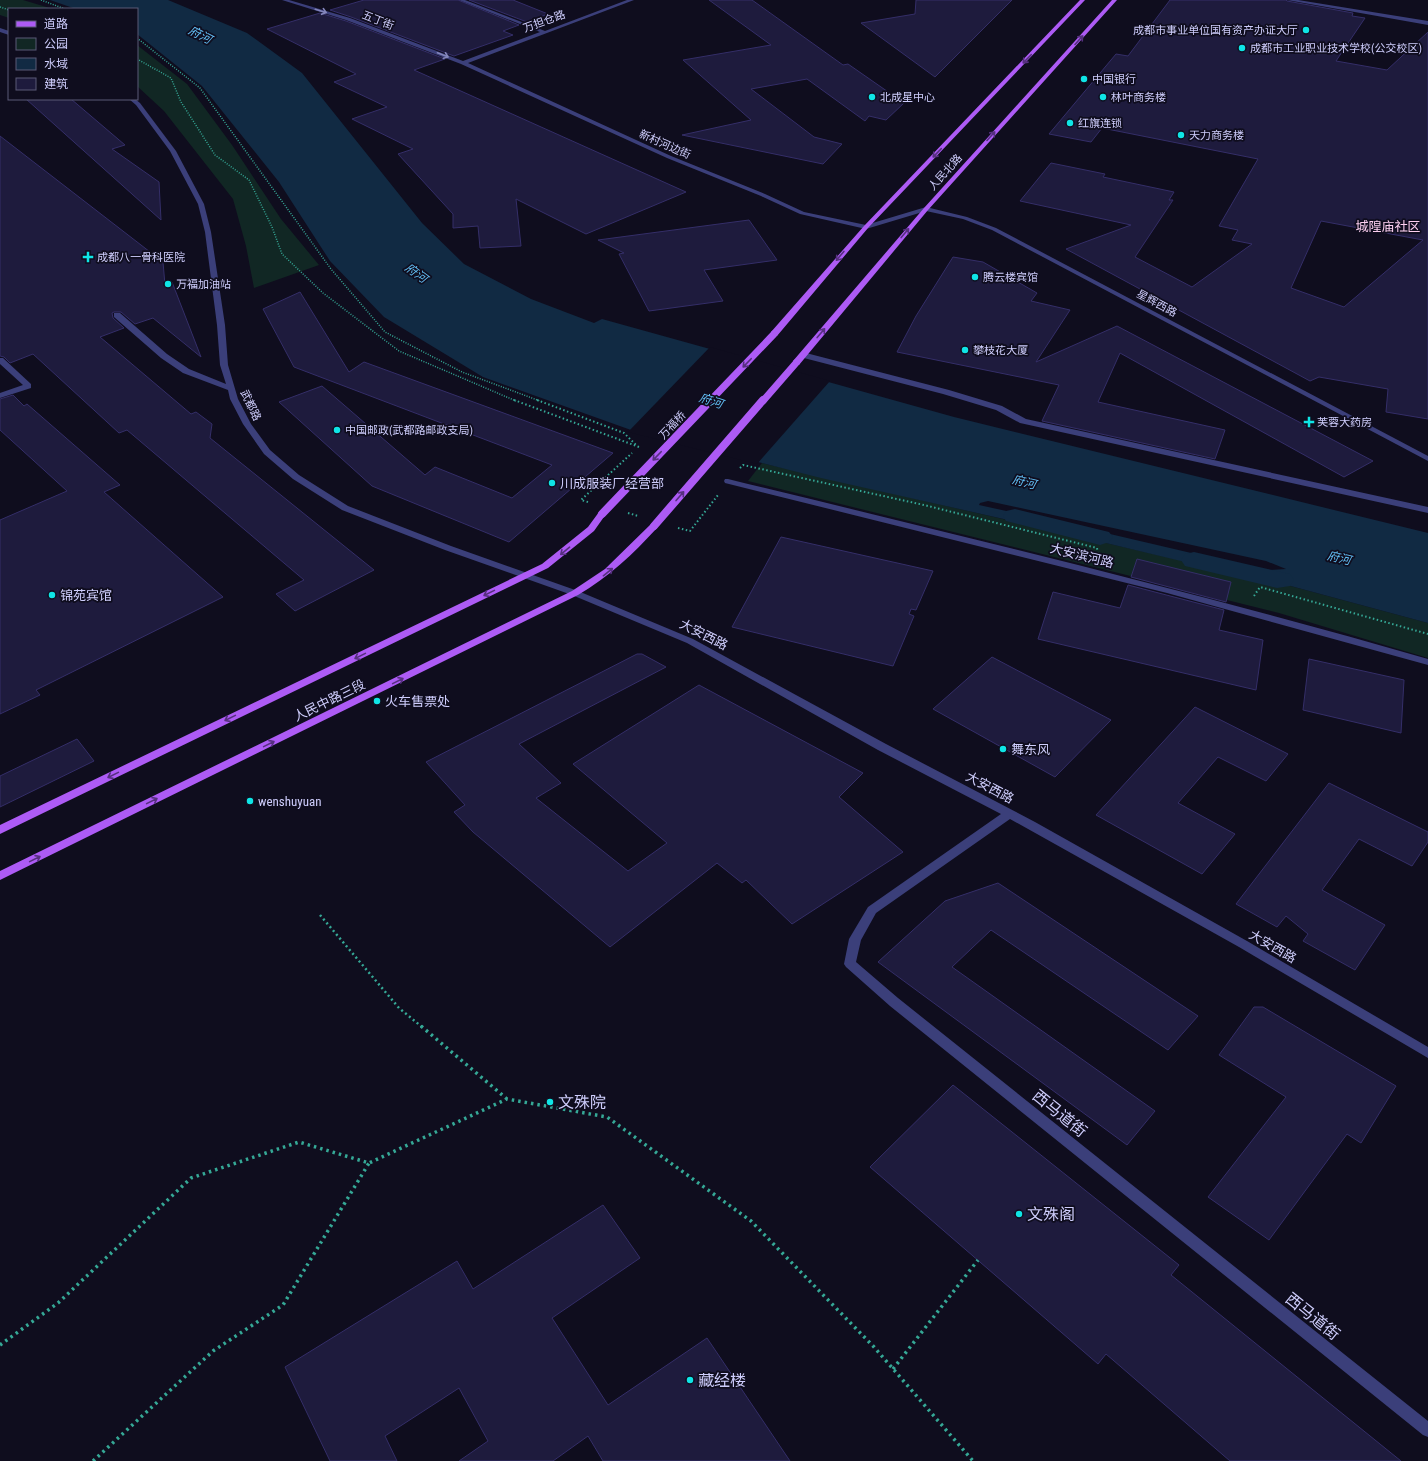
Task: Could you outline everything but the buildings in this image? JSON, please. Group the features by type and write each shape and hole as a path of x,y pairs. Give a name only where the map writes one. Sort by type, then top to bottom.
{"main road":[{"name":"人民北路","path":"774,334 866,226 1083,0"},
{"name":"人民北路","path":"654,526 803,355 926,209 1115,0"},
{"name":"万福桥","path":"602,514 774,334"},
{"name":"人民中路三段","path":"0,830 545,566 591,529 602,514"},
{"name":"人民中路三段","path":"0,876 596,582 623,560 654,526"}],"street":[{"name":"五丁街","path":"284,0 348,19 463,63"},
{"path":"461,0 544,32"},
{"name":"万担仓路","path":"463,63 632,0"},
{"path":"1289,0 1428,23"},
{"name":"新村河边街","path":"463,63 669,157 763,194 802,213 866,226"},
{"name":"武都路","path":"133,100 138,104 173,151 200,204 208,232 221,325 224,364 234,399 247,424 267,452 296,477 345,508 524,576"},
{"name":"星辉西路","path":"866,226 926,209 965,218 994,229 1428,459"},
{"path":"116,315 164,356 186,371 231,389"},
{"path":"803,355 946,392 999,408 1023,421 1428,510"},
{"path":"0,360 28,386 0,396"},
{"name":"大安滨河路","path":"728,481 1100,572 1306,626 1428,662"},
{"name":"大安西路","path":"524,576 575,593 690,641 882,747 1009,814 1243,944 1428,1053"},
{"name":"西马道街","path":"1009,814 872,910 855,939 850,964 900,1007 1428,1430"}],"path":[{"path":"41,0 62,8"},
{"path":"138,39 200,88 331,269 385,332 462,372 624,433 638,447"},
{"path":"138,60 171,78 181,102 215,156 249,180 272,227 282,254 323,293 386,342 399,352 520,403 638,447"},
{"path":"588,502 581,500 638,447"},
{"path":"675,527 690,532 728,481 743,465 924,505 1097,548 1100,572"},
{"path":"624,512 639,517"},
{"path":"1245,610 1260,587 1428,634"},
{"path":"320,915 398,1008 507,1099 607,1117 751,1221 894,1369 973,1461"},
{"path":"93,1461 213,1351 283,1305 369,1163 507,1099"},
{"path":"0,1345 58,1303 191,1178 299,1142 369,1163"},
{"path":"894,1369 978,1260"}],"green space":[{"path":"0,0 23,0 50,8 8,8 8,18 0,15"},
{"path":"138,46 187,84 232,145 281,219 319,265 254,288 246,246 233,199 164,111 138,87"},
{"path":"762,463 1287,585 1428,623 1428,658 1279,613 748,481"}],"water":[{"name":"府河","path":"50,0 168,0 247,33 302,73 422,223 464,264 531,299 594,323 602,319 954,417 1428,533 1428,623 1287,585 1240,575 1244,565 1270,570 1286,569 1266,561 988,501 980,503 979,505 1056,522 1053,530 821,478 631,430 483,377 384,317 330,261 279,182 202,86 138,35 138,8 73,8"},
{"path":"1063,523 1234,563 1231,573 1060,532"}],"pier":[{"path":"710,347 830,381 757,464 628,432"}],"waterway":[{"path":"1015,516 1100,537"},
{"path":"1194,560 1281,580"}],"place":[{"name":"成都市事业单位国有资产办证大厅","path":"1306,30"},
{"name":"成都市工业职业技术学校(公交校区)","path":"1242,48"},
{"name":"中国银行","path":"1084,79"},
{"name":"北成星中心","path":"872,97"},
{"name":"林叶商务楼","path":"1103,97"},
{"name":"红旗连锁","path":"1070,123"},
{"name":"天力商务楼","path":"1181,135"},
{"name":"成都八一骨科医院","path":"88,257"},
{"name":"腾云楼宾馆","path":"975,277"},
{"name":"万福加油站","path":"168,284"},
{"name":"攀枝花大厦","path":"965,350"},
{"name":"芙蓉大药房","path":"1309,422"},
{"name":"中国邮政(武都路邮政支局)","path":"337,430"},
{"name":"川成服装厂经营部","path":"552,483"},
{"name":"锦苑宾馆","path":"52,595"},
{"name":"火车售票处","path":"377,701"},
{"name":"舞东风","path":"1003,749"},
{"name":"wenshuyuan","path":"250,801"},
{"name":"文殊院","path":"550,1102"},
{"name":"文殊阁","path":"1019,1214"},
{"name":"藏经楼","path":"690,1380"}],"district":[{"name":"城隍庙社区","path":"1388,226"}]}
